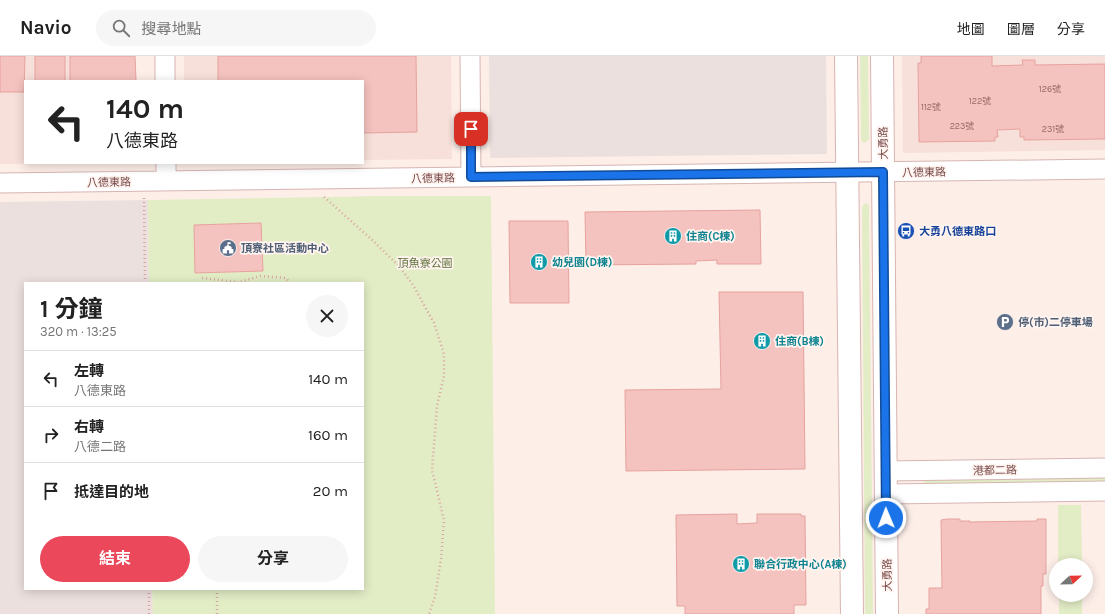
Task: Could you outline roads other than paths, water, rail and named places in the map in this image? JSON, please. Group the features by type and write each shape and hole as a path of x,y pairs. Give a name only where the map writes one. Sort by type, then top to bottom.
{"street":[{"path":"165,56 165,80"},
{"path":"470,56 471,177"},
{"path":"846,56 852,614"},
{"name":"大勇路","path":"882,56 887,614"},
{"name":"八德東路","path":"0,183 166,172 471,177 1105,169"},
{"name":"港都二路","path":"886,471 1105,468"},
{"name":"港都二路","path":"886,494 1105,491"}],"place":[{"name":"大勇八德東路口","path":"906,231"},
{"name":"住商(C棟)","path":"673,236"},
{"name":"頂寮社區活動中心","path":"228,248"},
{"name":"幼兒園(D棟)","path":"539,262"},
{"name":"停(市)二停車場","path":"1005,322"},
{"name":"住商(B棟)","path":"762,341"},
{"name":"聯合行政中心(A棟)","path":"741,564"}],"park label":[{"name":"頂魚寮公園","path":"425,263"}]}
